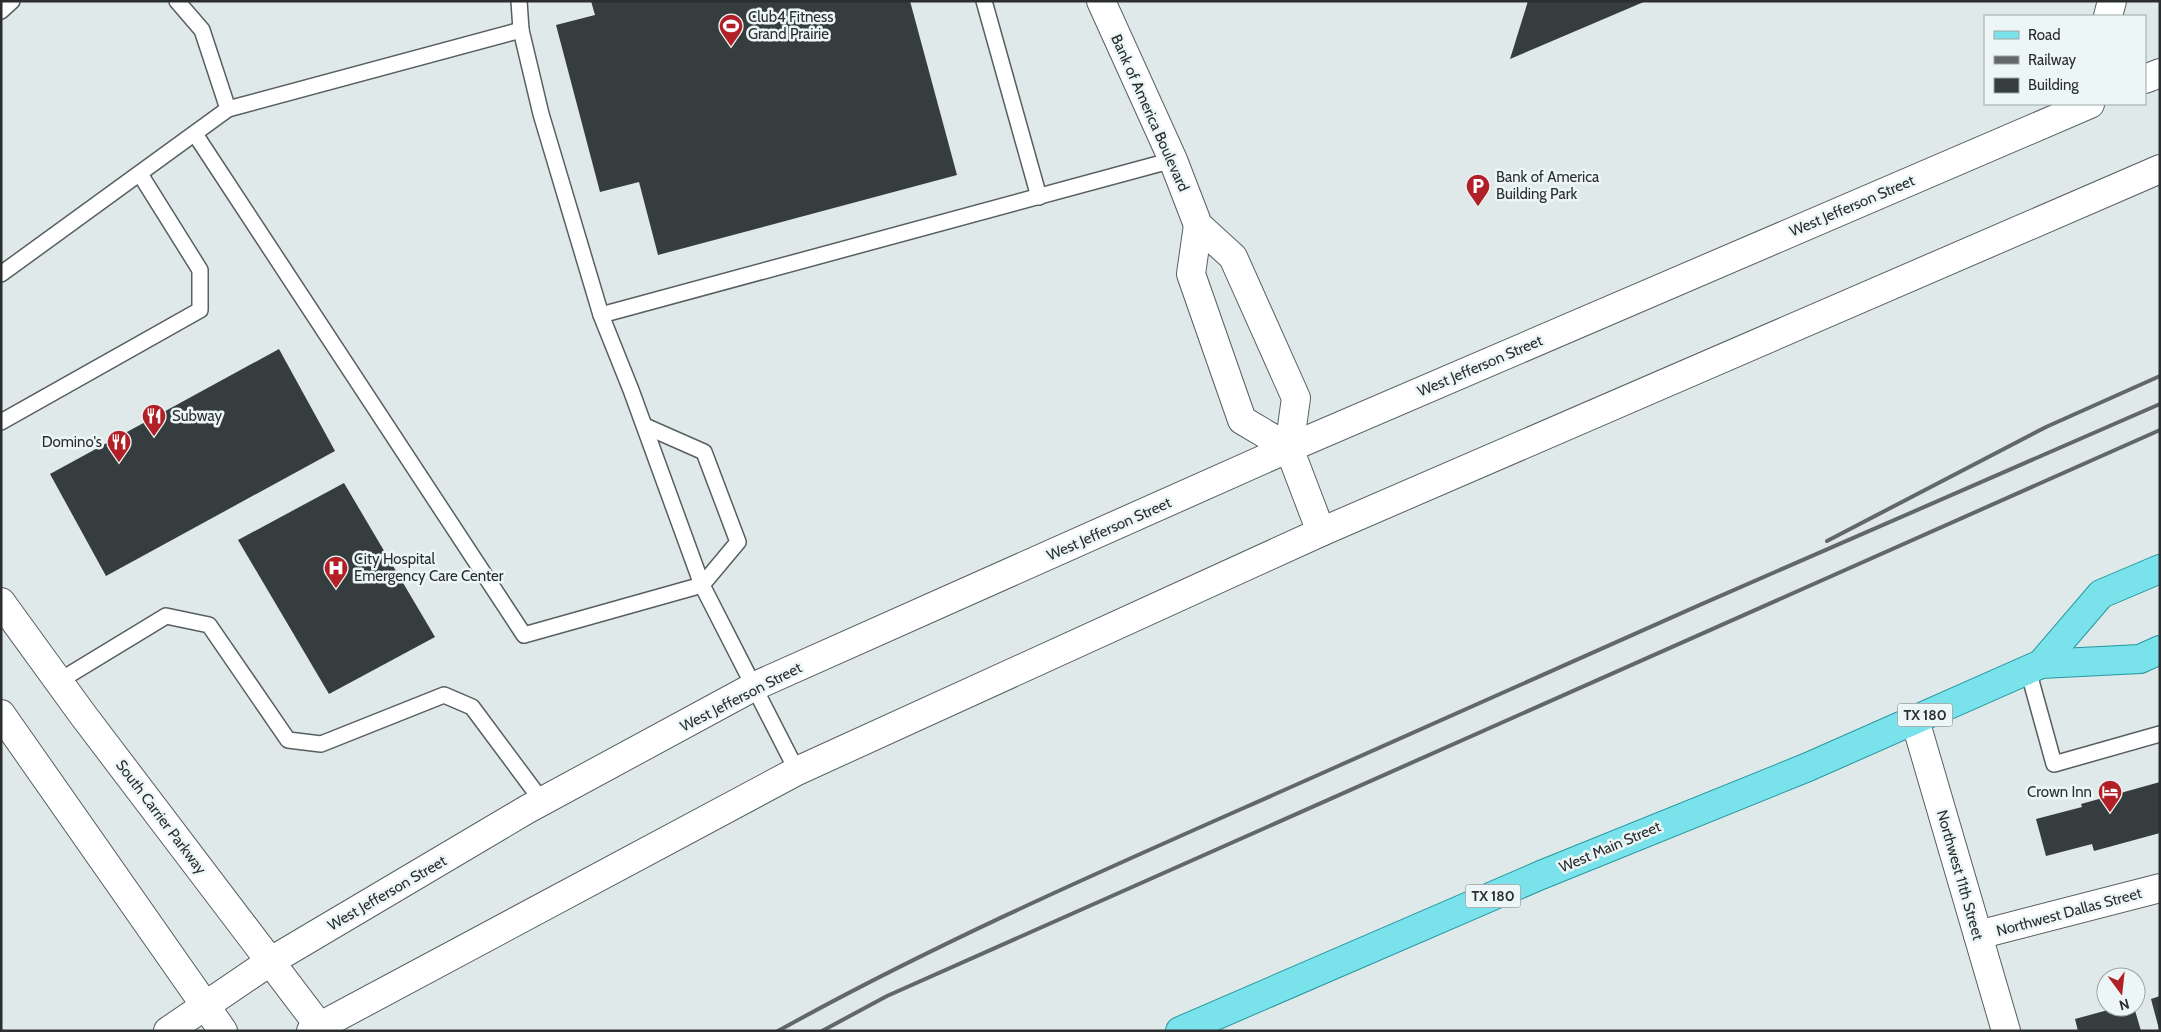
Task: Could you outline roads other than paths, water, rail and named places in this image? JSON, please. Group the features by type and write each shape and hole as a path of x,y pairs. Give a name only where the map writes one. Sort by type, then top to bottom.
{"main road":[{"name":"Bank of America Boulevard","path":"1101,1 1173,160 1198,225 1233,257 1296,398 1289,448 1321,532"},
{"path":"2108,15 2112,1"},
{"path":"2146,80 2160,73"},
{"name":"West Jefferson Street","path":"168,1031 271,961 542,802 755,686 1289,448 2055,113 2086,105"},
{"path":"318,1029 797,771 1321,532 2160,169"},
{"name":"Bank of America Boulevard","path":"1198,225 1191,274 1242,420 1289,448"},
{"name":"West Main Street","path":"2034,667 2100,594 2160,569"},
{"name":"South Carrier Parkway","path":"1,602 271,961 318,1029"},
{"name":"West Main Street","path":"1180,1031 1541,875 1808,767 2034,667 2140,659 2160,650"},
{"path":"1,714 223,1031"},
{"name":"Northwest 11th Street","path":"1915,720 2006,1031"},
{"name":"Northwest Dallas Street","path":"1978,935 2160,888"}],"lane":[{"path":"1,11 12,1"},
{"path":"177,1 202,30 228,109"},
{"path":"519,1 521,30 541,114 601,315 702,585 797,771"},
{"path":"984,1 1039,197"},
{"path":"1,274 228,109 521,30"},
{"path":"194,134 524,635 702,585 738,542 704,452 644,426"},
{"path":"601,315 1173,160"},
{"path":"1,422 200,310 200,270 140,174"},
{"path":"59,681 166,616 208,625 288,740 321,744 444,696 472,708 542,802"},
{"path":"2034,667 2054,764 2160,734"}],"railway":[{"path":"1827,541 2046,427 2160,376"},
{"path":"778,1031 915,959 1124,861 1747,584 2160,404"},
{"path":"822,1031 887,996 2160,430"}],"place":[{"name":"Club4 Fitness Grand Prairie","path":"731,47"},
{"name":"Bank of America Building Park","path":"1478,207"},
{"name":"Subway","path":"154,437"},
{"name":"Domino's","path":"119,463"},
{"name":"City Hospital Emergency Care Center","path":"336,589"},
{"name":"Crown Inn","path":"2110,813"}]}
